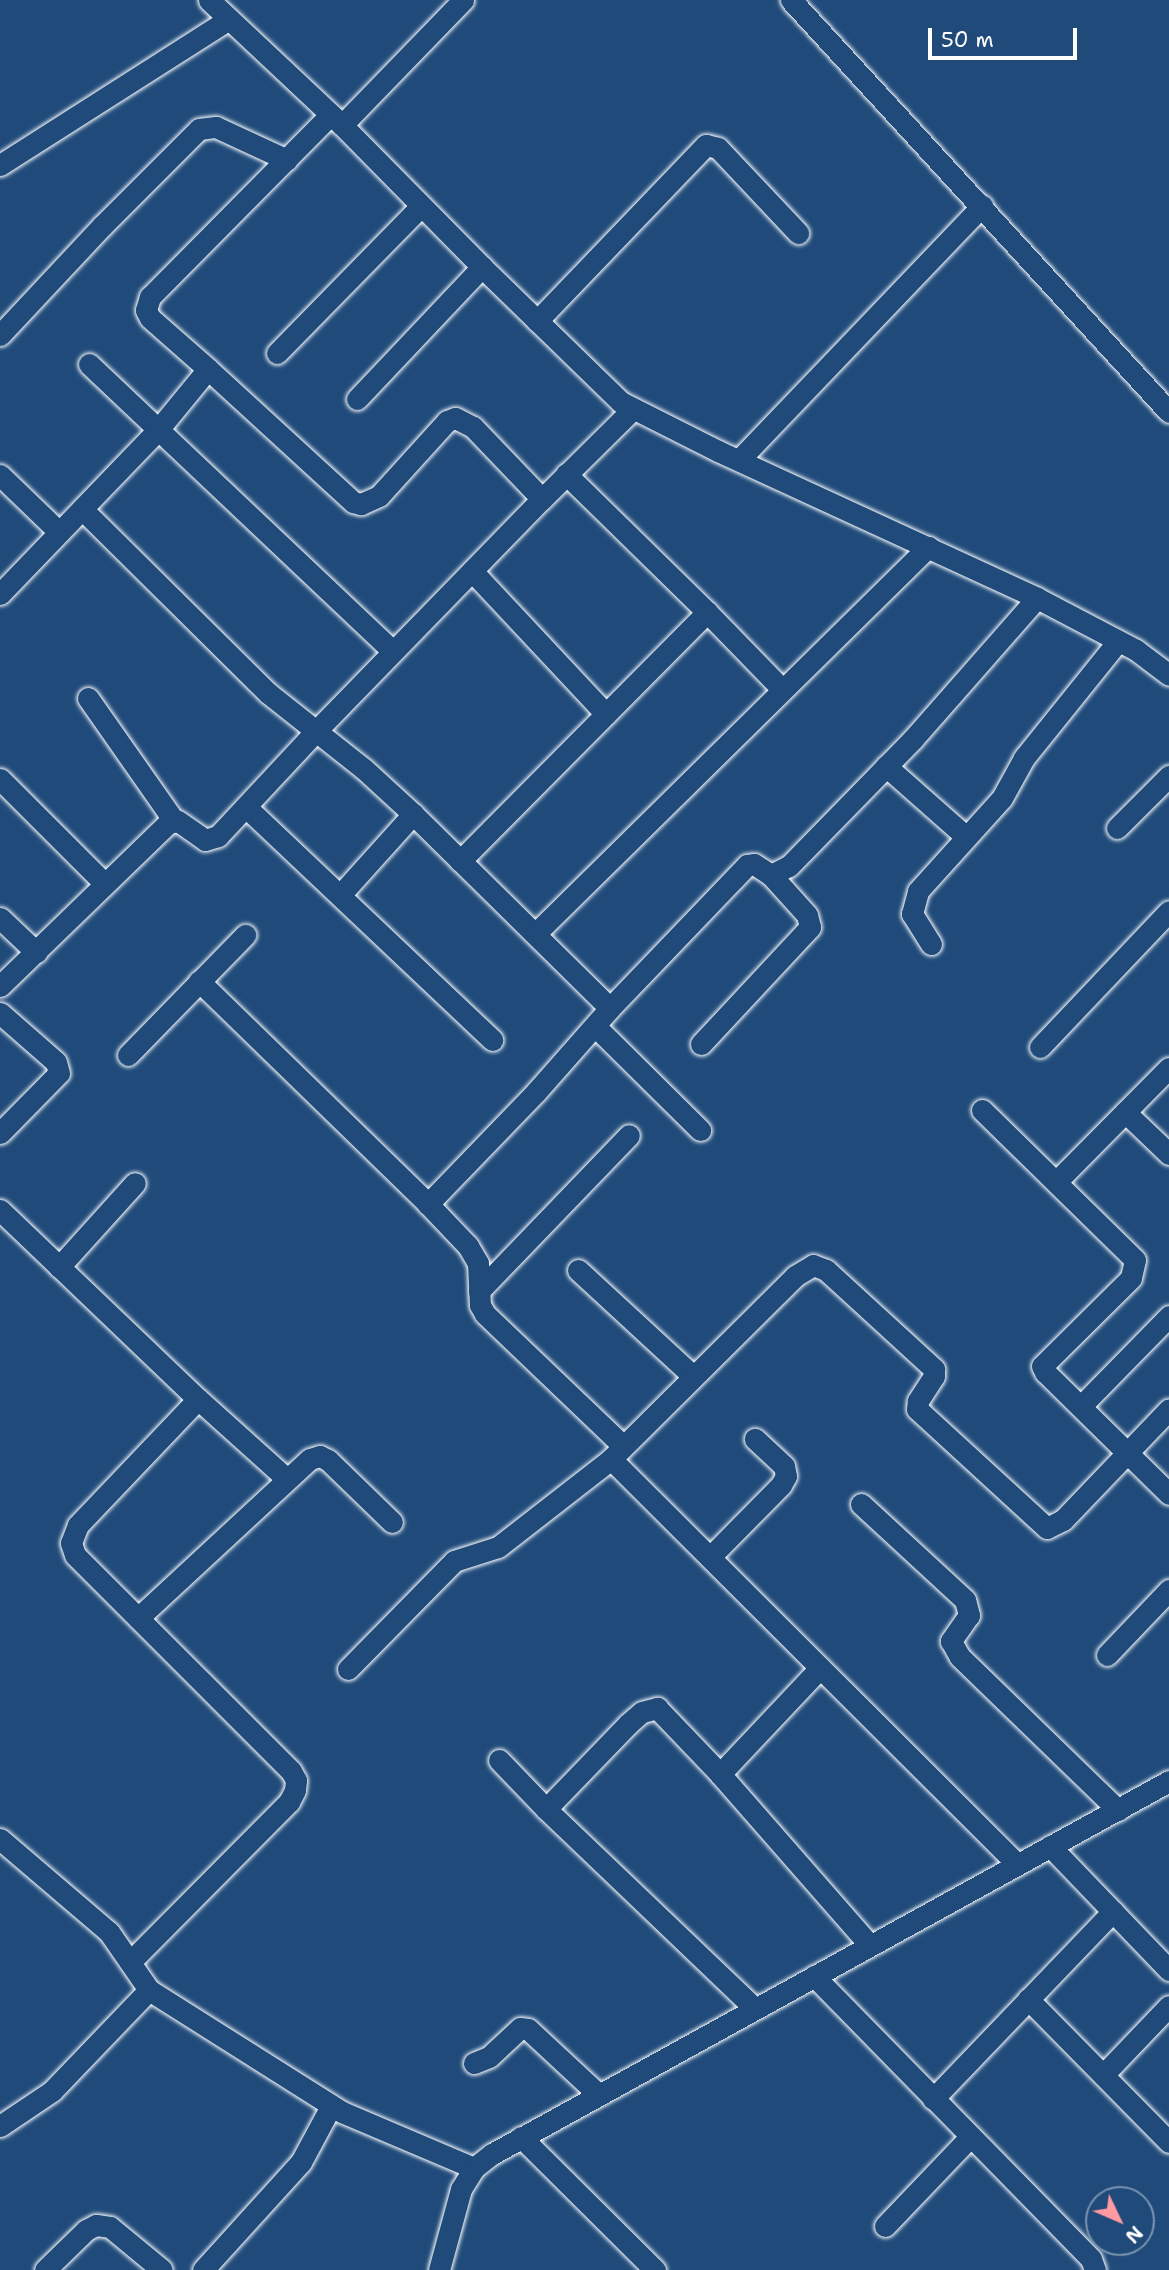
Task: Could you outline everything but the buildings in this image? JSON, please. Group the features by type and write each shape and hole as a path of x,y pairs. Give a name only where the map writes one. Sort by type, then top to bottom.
{"street":[{"path":"209,0 336,120 611,393 633,409 1037,598 1118,641 1169,675"},
{"path":"463,0 336,120 287,160 178,267 146,304 150,318 354,502 361,504 379,496 447,421 455,418 473,427 542,499"},
{"path":"790,0 1169,412"},
{"path":"0,165 228,20"},
{"path":"0,335 102,226 199,129 216,127 287,160"},
{"path":"537,321 706,145 718,148 798,233"},
{"path":"277,353 421,206"},
{"path":"739,460 982,206"},
{"path":"357,399 482,267"},
{"path":"89,364 393,651"},
{"path":"0,594 157,431 208,369"},
{"path":"88,698 174,821 210,841 246,807 316,731 566,474 633,409"},
{"path":"566,474 782,689"},
{"path":"0,475 60,532"},
{"path":"82,509 268,693 413,814 610,1007"},
{"path":"535,934 928,547"},
{"path":"472,570 606,714"},
{"path":"771,875 789,866 886,766 997,646 1037,598"},
{"path":"460,861 707,612"},
{"path":"931,944 914,921 912,905 918,891 1002,798 1024,758 1118,641"},
{"path":"886,766 965,836"},
{"path":"1117,828 1169,776"},
{"path":"0,779 104,883"},
{"path":"246,807 341,894 492,1040"},
{"path":"341,894 413,814"},
{"path":"0,986 104,883 174,821"},
{"path":"428,1204 610,1007 747,865 754,864 771,875 807,915 810,927 701,1044"},
{"path":"1040,1047 1169,911"},
{"path":"0,918 36,951"},
{"path":"128,1055 246,935"},
{"path":"199,981 468,1246 478,1263 480,1305 496,1328 617,1452 710,1557 819,1669 1017,1864"},
{"path":"0,1013 59,1066 56,1080 0,1133"},
{"path":"595,1026 700,1130"},
{"path":"1057,1181 1169,1068"},
{"path":"982,1110 1135,1260 1131,1278 1044,1361 1045,1373 1169,1494"},
{"path":"1125,1112 1169,1154"},
{"path":"479,1291 629,1135"},
{"path":"59,1267 135,1183"},
{"path":"0,1210 198,1399 287,1479"},
{"path":"348,1668 454,1561 498,1547 617,1452 806,1268 818,1265 934,1369 933,1376 918,1401 917,1409 1047,1528 1063,1520 1169,1409"},
{"path":"578,1270 693,1376"},
{"path":"1081,1406 1169,1315"},
{"path":"130,1962 289,1802 296,1780 75,1555 71,1543 74,1533 198,1399"},
{"path":"710,1557 781,1485 786,1476 784,1466 755,1440"},
{"path":"138,1618 310,1459 320,1456 392,1522"},
{"path":"861,1504 965,1600 968,1615 951,1641 960,1657 1118,1810"},
{"path":"1107,1656 1169,1590"},
{"path":"720,1774 819,1669"},
{"path":"546,1809 614,1737 650,1708 664,1713 869,1944"},
{"path":"499,1760 546,1809 755,2009"},
{"path":"439,2270 461,2189 474,2168 521,2137 869,1944 1167,1785"},
{"path":"0,1839 109,1932 149,1990 331,2106 474,2168"},
{"path":"1050,1846 1169,1969"},
{"path":"933,2099 1113,1911"},
{"path":"814,1976 969,2138 1091,2259 1095,2270"},
{"path":"0,2126 52,2091 149,1990"},
{"path":"1028,1999 1169,2142"},
{"path":"1103,2075 1169,2006"},
{"path":"474,2063 489,2057 520,2028 527,2029 599,2095"},
{"path":"203,2270 301,2162 331,2106"},
{"path":"521,2137 655,2270"},
{"path":"885,2226 969,2138"},
{"path":"46,2270 86,2230 96,2225 110,2227 162,2270"}]}
